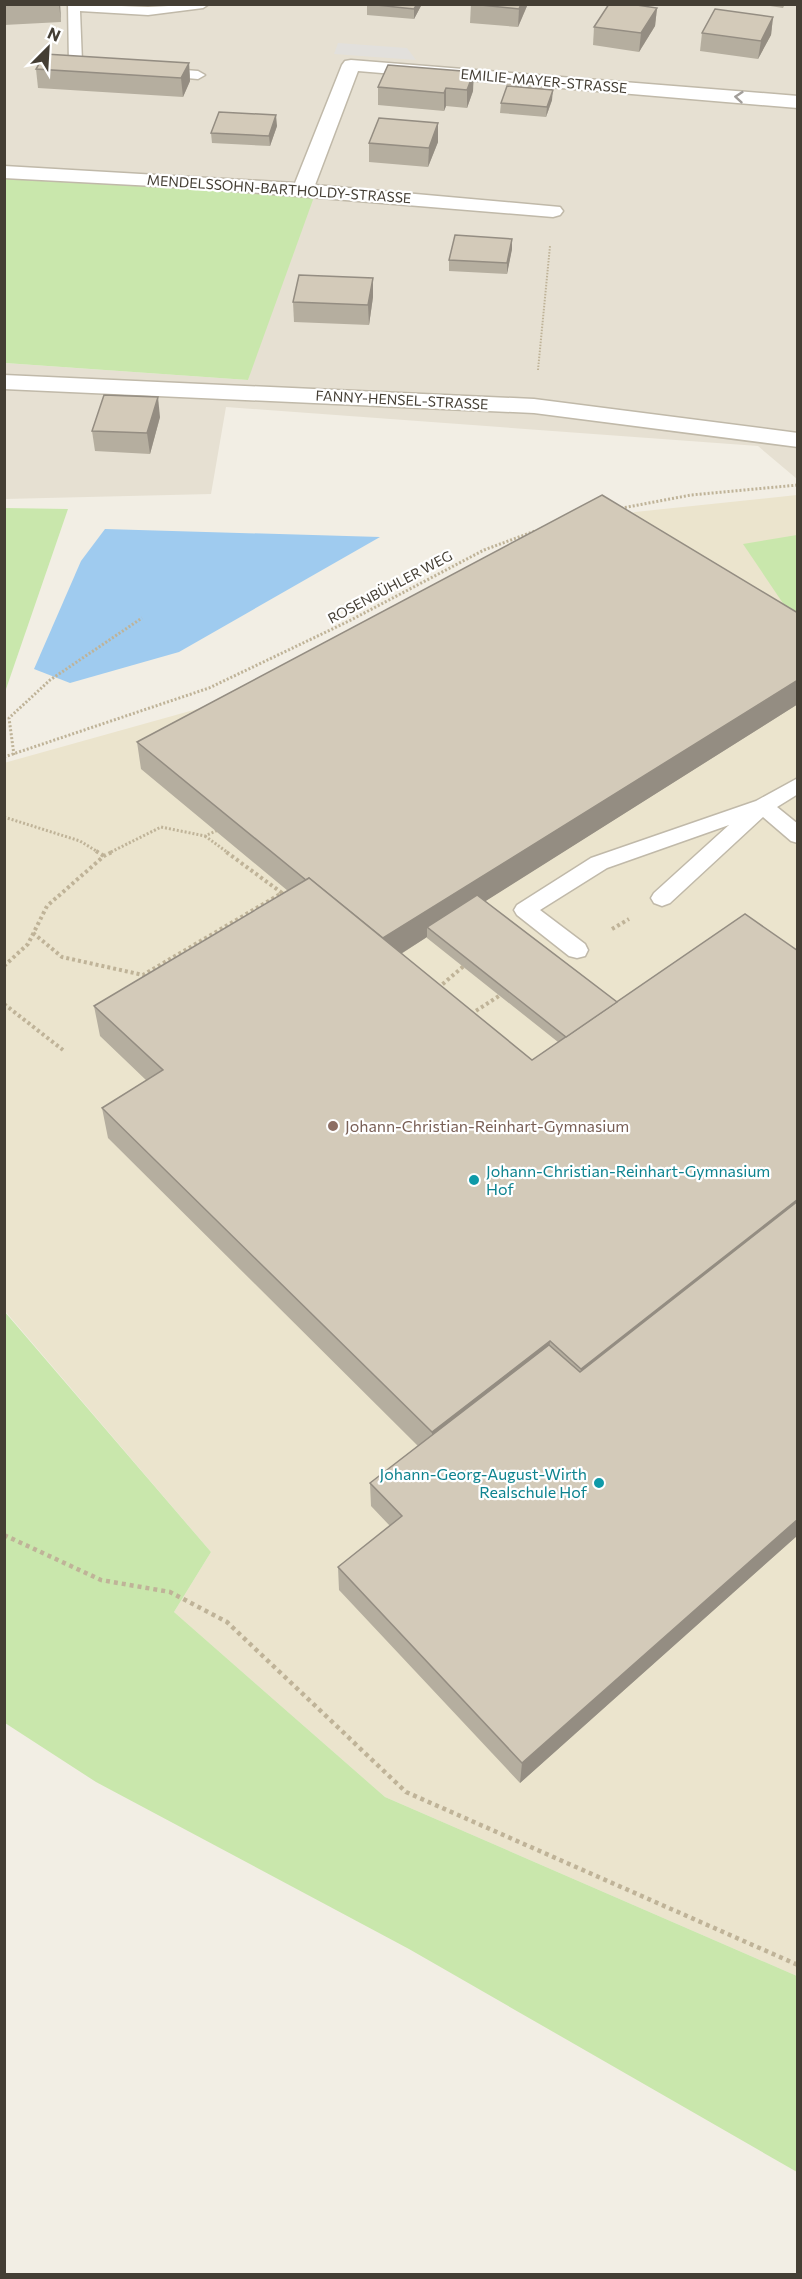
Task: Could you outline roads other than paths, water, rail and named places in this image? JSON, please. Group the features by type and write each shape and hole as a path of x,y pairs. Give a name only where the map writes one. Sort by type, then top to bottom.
{"street":[{"name":"EMILIE-MAYER-STRASSE","path":"303,189 351,65 798,102"},
{"name":"MENDELSSOHN-BARTHOLDY-STRASSE","path":"4,172 303,189 553,211"},
{"name":"FANNY-HENSEL-STRASSE","path":"4,382 534,406 798,440"}],"lane":[{"path":"110,68 76,65 74,6 148,11 203,4"},
{"path":"143,70 198,75"},
{"path":"662,898 763,806 798,784"},
{"path":"763,806 798,836"},
{"path":"577,950 525,910 599,863 763,806"}],"water":[{"path":"105,529 380,537 179,652 70,683 34,669 81,561"}],"place":[{"name":"Johann-Christian-Reinhart-Gymnasium","path":"333,1126"},
{"name":"Johann-Christian-Reinhart-Gymnasium Hof","path":"474,1180"},
{"name":"Johann-Georg-August-Wirth Realschule Hof","path":"599,1483"}]}
